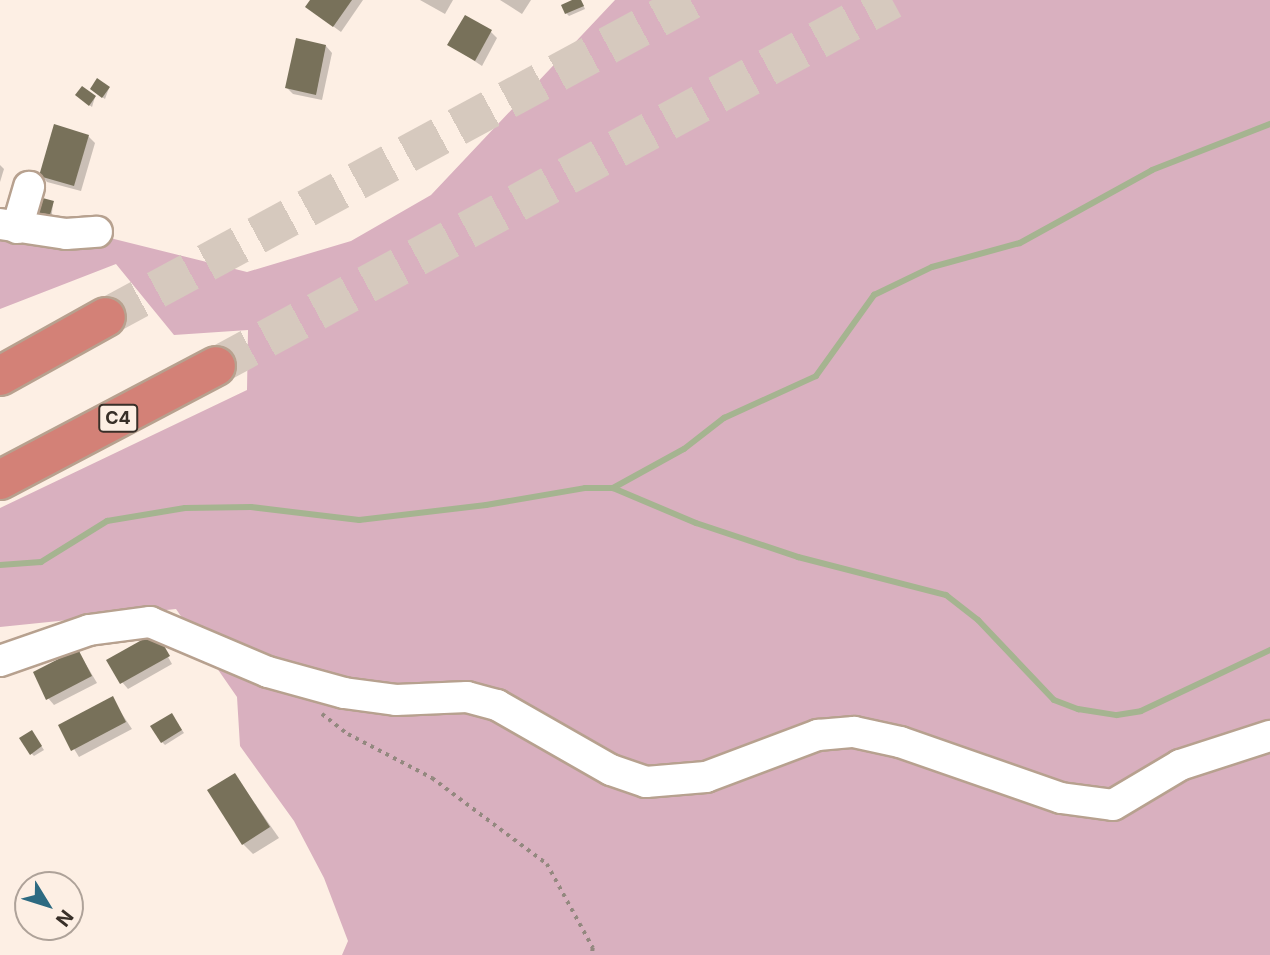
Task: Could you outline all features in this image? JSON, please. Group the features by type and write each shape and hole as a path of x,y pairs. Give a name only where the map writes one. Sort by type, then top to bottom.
{"highway":[{"path":"0,376 106,317"},
{"name":"C4","path":"10,475 216,366"}],"street":[{"path":"29,187 9,226 65,234 97,232"},
{"path":"0,661 89,630 150,622 268,672 344,693 396,700 467,697 497,705 611,770 646,782 706,777 818,735 854,732 900,742 1061,798 1113,805 1180,765 1270,736"}],"path":[{"path":"318,711 348,734 432,778 547,864 593,948 592,955"}],"shaded area":[{"path":"615,0 1270,0 1270,955 342,955 348,941 324,878 294,821 240,746 237,697 176,609 0,627 0,508 247,390 248,330 174,335 116,264 0,309 0,235 110,238 247,272 351,241 431,195"}],"building":[{"path":"310,0 352,0 333,27 305,7"},
{"path":"572,0 581,0 584,6 565,14 561,5"},
{"path":"465,15 492,30 475,61 447,45"},
{"path":"296,38 326,45 316,95 285,88"},
{"path":"97,78 110,87 102,98 90,89"},
{"path":"82,86 96,96 89,106 75,95"},
{"path":"54,124 89,135 74,186 39,176"},
{"path":"35,196 54,201 48,222 30,217"},
{"path":"156,632 170,656 120,684 106,660"},
{"path":"78,649 92,676 46,700 33,672"},
{"path":"113,696 126,722 71,751 58,725"},
{"path":"172,713 182,730 161,743 150,726"},
{"path":"32,730 42,746 30,755 19,738"},
{"path":"235,773 270,827 242,845 207,790"}],"waterway":[{"path":"613,488 684,449 724,418 816,376 874,295 932,267 1020,243 1152,170 1270,124"},
{"path":"0,565 41,562 107,521 185,508 251,507 359,520 486,505 585,488 613,488 696,523 798,557 946,595 978,620 1054,700 1078,709 1117,715 1141,711 1270,650"}],"tunnel":[{"path":"106,317 692,0"},
{"path":"216,366 892,0"}]}
